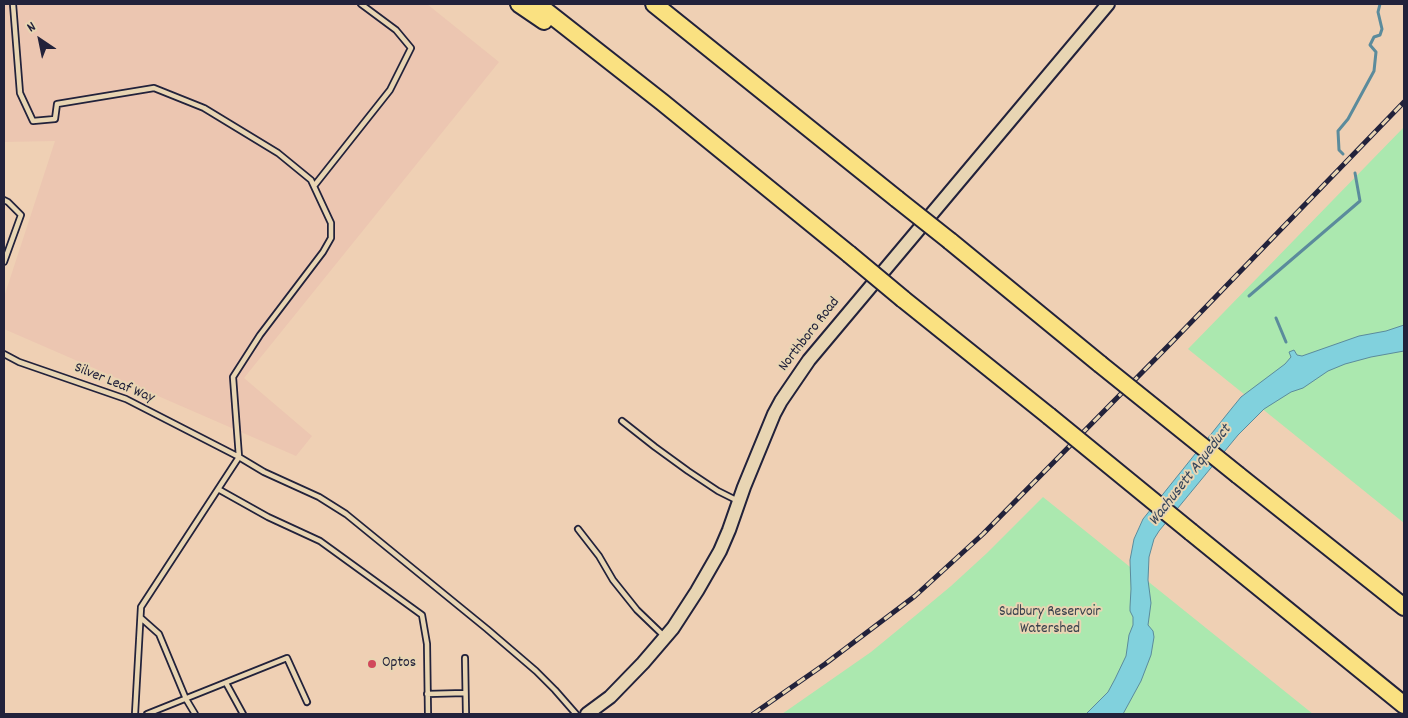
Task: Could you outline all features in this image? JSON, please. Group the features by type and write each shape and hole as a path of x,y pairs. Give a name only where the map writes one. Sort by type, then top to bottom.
{"highway":[{"path":"519,4 662,102"},
{"path":"537,4 662,102 1404,705"},
{"path":"654,4 1404,607"}],"main road":[{"name":"Northboro Road","path":"587,714 627,680 666,637 685,610 709,571 729,530 756,455 780,401 809,360 1108,4"}],"lane":[{"path":"14,4 20,93 33,121 55,119 57,104 154,88 204,108 278,153 311,180 331,223 331,238 323,252 260,335 233,377 239,457 142,607 135,714"},
{"path":"314,186 390,90 412,48 396,30 361,4"},
{"path":"4,200 21,215 4,262"},
{"name":"Silver Leaf Way","path":"4,354 19,362 126,399 239,457 264,472 319,497 346,514 487,629 536,671 576,714"},
{"path":"622,421 688,471 740,502"},
{"path":"218,489 268,517 320,541 422,615 427,644 428,714"},
{"path":"578,529 599,556 613,580 638,610 666,637"},
{"path":"141,618 159,634 194,714"},
{"path":"147,714 154,713 287,658 306,702"},
{"path":"465,658 466,714"},
{"path":"226,683 243,714"},
{"path":"427,694 465,693"}],"shaded area":[{"path":"4,4 427,4 499,62 244,378 312,436 296,456 4,329 4,297 55,141 4,142"}],"green space":[{"path":"1404,127 1404,523 1188,349"},
{"name":"Sudbury Reservoir Watershed","path":"1043,497 1313,714 782,714 871,652 921,611 987,553"}],"water":[{"name":"Wachusett Aqueduct","path":"1404,325 1404,351 1371,357 1328,371 1303,388 1291,392 1264,409 1238,435 1159,531 1154,539 1149,557 1148,580 1151,603 1148,625 1153,631 1154,637 1151,655 1141,681 1123,714 1086,714 1108,692 1126,656 1129,635 1133,625 1133,617 1130,611 1130,560 1134,539 1143,519 1232,408 1241,397 1285,364 1291,357 1289,352 1294,350 1297,355 1302,356 1359,336 1386,331"}],"waterway":[{"path":"1343,154 1339,150 1338,131 1348,119 1374,71 1376,52 1370,45 1374,37 1380,35 1382,29 1378,12 1380,4"},
{"path":"1249,296 1360,201 1355,173"},
{"path":"1276,318 1286,342"}],"railway":[{"path":"753,714 825,664 915,596 983,534 1404,102"}],"place":[{"name":"Optos","path":"372,664"}]}
